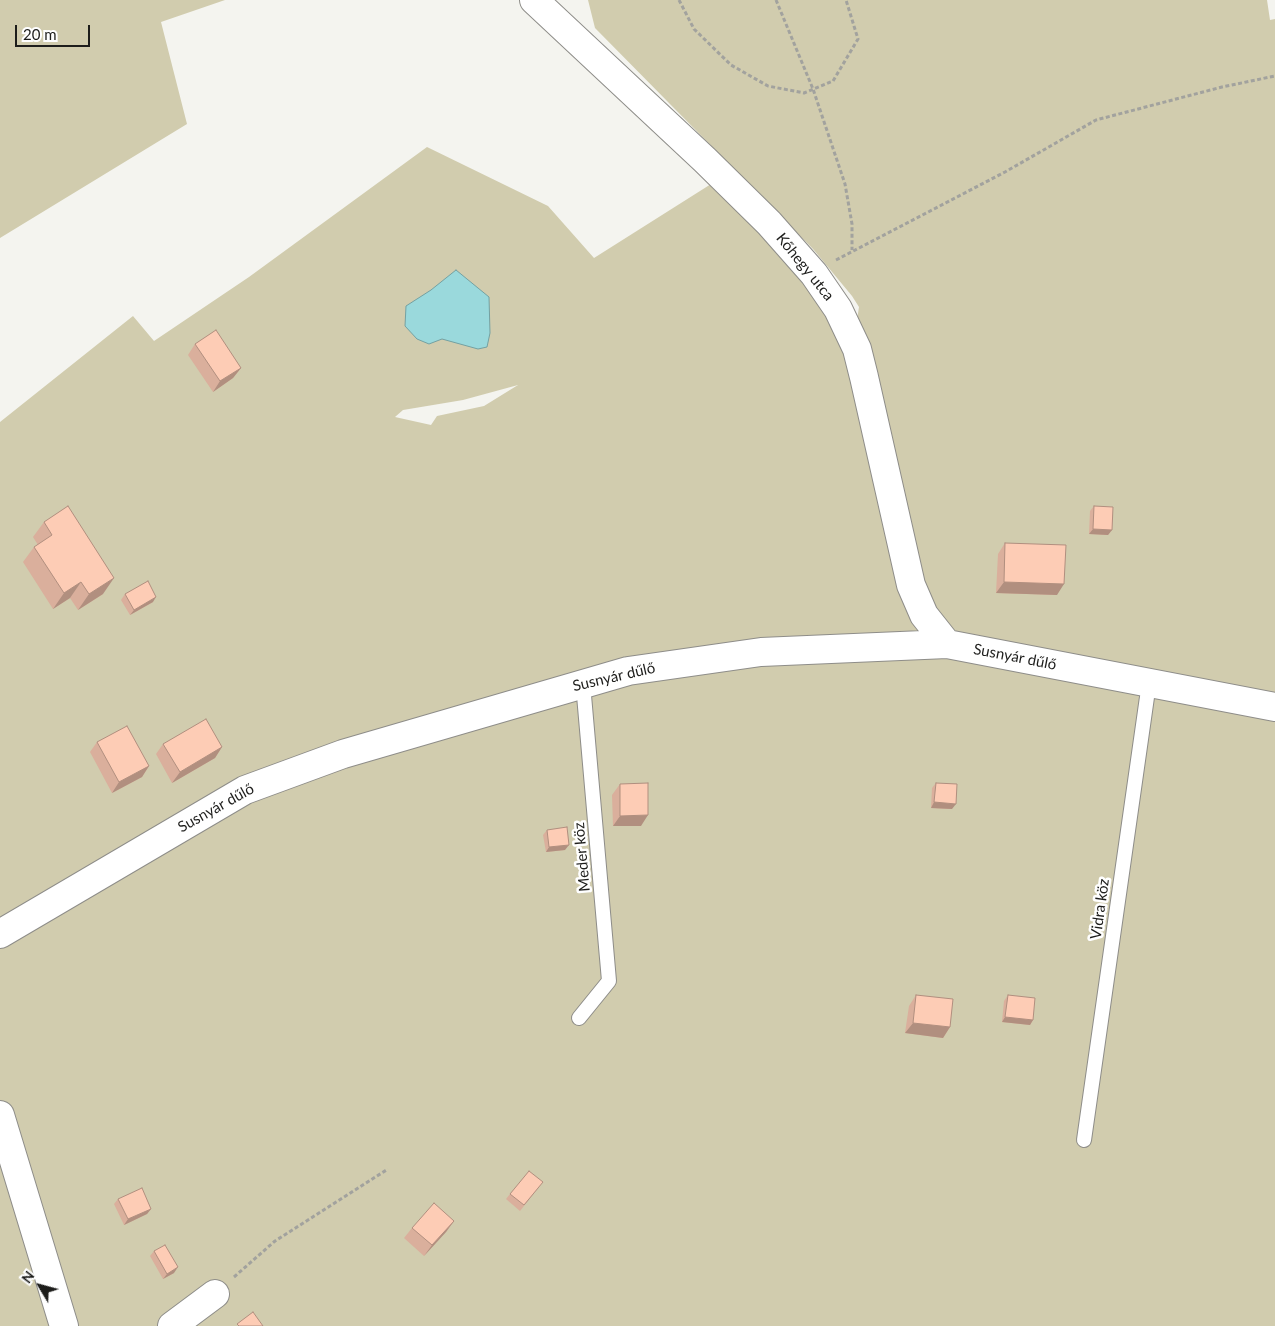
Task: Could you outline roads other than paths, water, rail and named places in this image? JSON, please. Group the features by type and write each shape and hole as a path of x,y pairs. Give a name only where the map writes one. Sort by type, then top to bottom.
{"street":[{"name":"Kőhegy utca","path":"534,0 705,160 769,223 814,274 838,309 857,349 911,585 924,615 947,644"},
{"name":"Susnyár dűlő","path":"0,934 245,790 343,754 628,671 761,652 947,644 1275,707"},
{"path":"0,1115 64,1326"},
{"path":"172,1326 215,1294"}],"lane":[{"name":"Vidra köz","path":"1084,1140 1149,683"},
{"name":"Meder köz","path":"579,1018 609,981 583,684"}],"water":[{"path":"456,270 489,297 490,333 487,347 478,349 442,339 429,344 417,339 405,326 406,306 431,290"}]}
